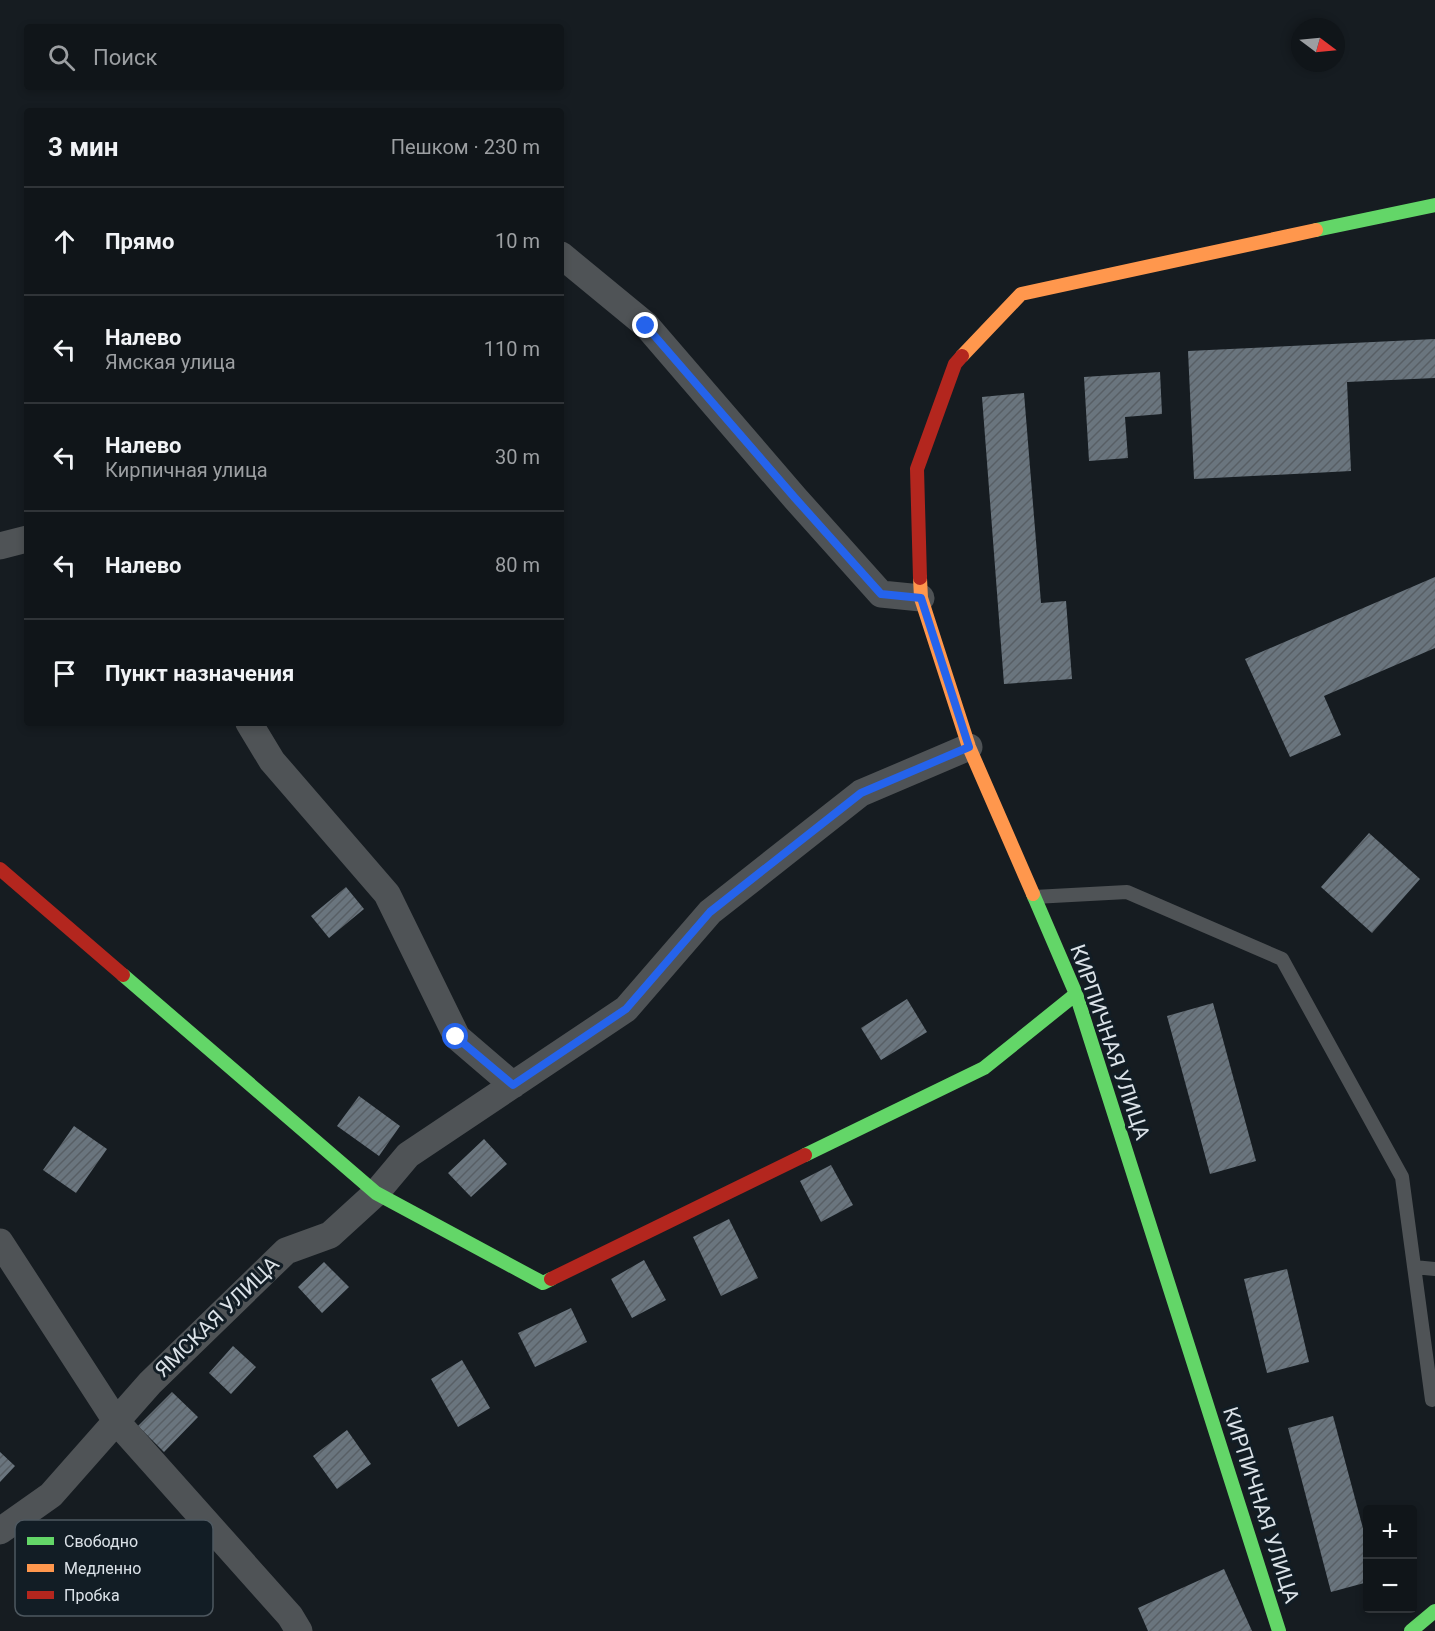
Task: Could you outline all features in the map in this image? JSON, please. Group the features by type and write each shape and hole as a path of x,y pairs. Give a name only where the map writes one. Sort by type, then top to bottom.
{"street":[{"name":"КИРПИЧНАЯ УЛИЦА","path":"1279,1631 1076,994 969,747 921,598 917,469 955,364 1021,294 1435,205"},
{"path":"564,258 646,326 881,594 921,598"},
{"path":"0,546 24,540"},
{"path":"251,726 272,761 387,894 456,1037 513,1085"},
{"name":"ЯМСКАЯ УЛИЦА","path":"0,1530 51,1495 150,1383 286,1251 330,1235 376,1193 408,1155 626,1009 710,912 861,793 969,747"},
{"path":"0,869 376,1193 543,1283 984,1068 1076,994"},
{"path":"0,1242 116,1421 204,1520"},
{"path":"213,1530 290,1616 299,1631"},
{"path":"1411,1631 1435,1611"}],"lane":[{"path":"1034,897 1128,892 1282,959 1402,1178 1432,1400"},
{"path":"1414,1267 1435,1269"}],"building":[{"path":"1435,339 1435,378 1347,382 1351,471 1194,479 1188,351"},
{"path":"1160,372 1162,414 1125,417 1128,458 1089,461 1084,377"},
{"path":"1024,393 1041,603 1066,601 1072,679 1004,684 982,397"},
{"path":"1435,577 1435,648 1324,696 1341,735 1290,757 1245,659"},
{"path":"1369,833 1420,879 1372,933 1321,887"},
{"path":"346,887 364,909 329,938 311,916"},
{"path":"907,999 927,1032 881,1060 861,1028"},
{"path":"1213,1003 1256,1161 1210,1174 1167,1016"},
{"path":"359,1096 400,1126 379,1156 337,1126"},
{"path":"74,1126 107,1149 76,1193 43,1170"},
{"path":"484,1139 507,1164 471,1197 448,1173"},
{"path":"831,1165 853,1205 821,1222 800,1181"},
{"path":"729,1219 758,1278 721,1296 693,1237"},
{"path":"644,1260 666,1300 632,1318 611,1279"},
{"path":"324,1262 349,1287 322,1313 298,1287"},
{"path":"1287,1269 1309,1362 1267,1373 1244,1279"},
{"path":"571,1308 587,1342 535,1367 518,1333"},
{"path":"233,1346 256,1367 231,1394 209,1373"},
{"path":"462,1360 490,1408 458,1427 431,1379"},
{"path":"172,1392 198,1417 164,1452 138,1426"},
{"path":"1333,1416 1363,1528 1363,1583 1331,1592 1288,1428"},
{"path":"347,1430 371,1464 337,1489 313,1456"},
{"path":"0,1452 15,1466 0,1482"},
{"path":"1224,1569 1252,1631 1148,1631 1138,1608"}],"traffic: fast":[{"path":"1316,230 1435,205"},
{"path":"1033,894 1076,994 1279,1631"},
{"path":"123,975 376,1193 543,1283 551,1279"},
{"path":"805,1155 984,1068 1076,994"},
{"path":"1411,1631 1435,1611"}],"traffic: slow":[{"path":"962,356 1021,294 1316,230"},
{"path":"920,578 921,598 969,747 1033,894"}],"traffic: jam":[{"path":"920,578 917,469 955,364 962,356"},
{"path":"0,869 123,975"},
{"path":"551,1279 805,1155"}],"route":[{"path":"456,1037 513,1085 626,1009 710,912 861,793 969,747 921,598 881,594 646,326"}]}
